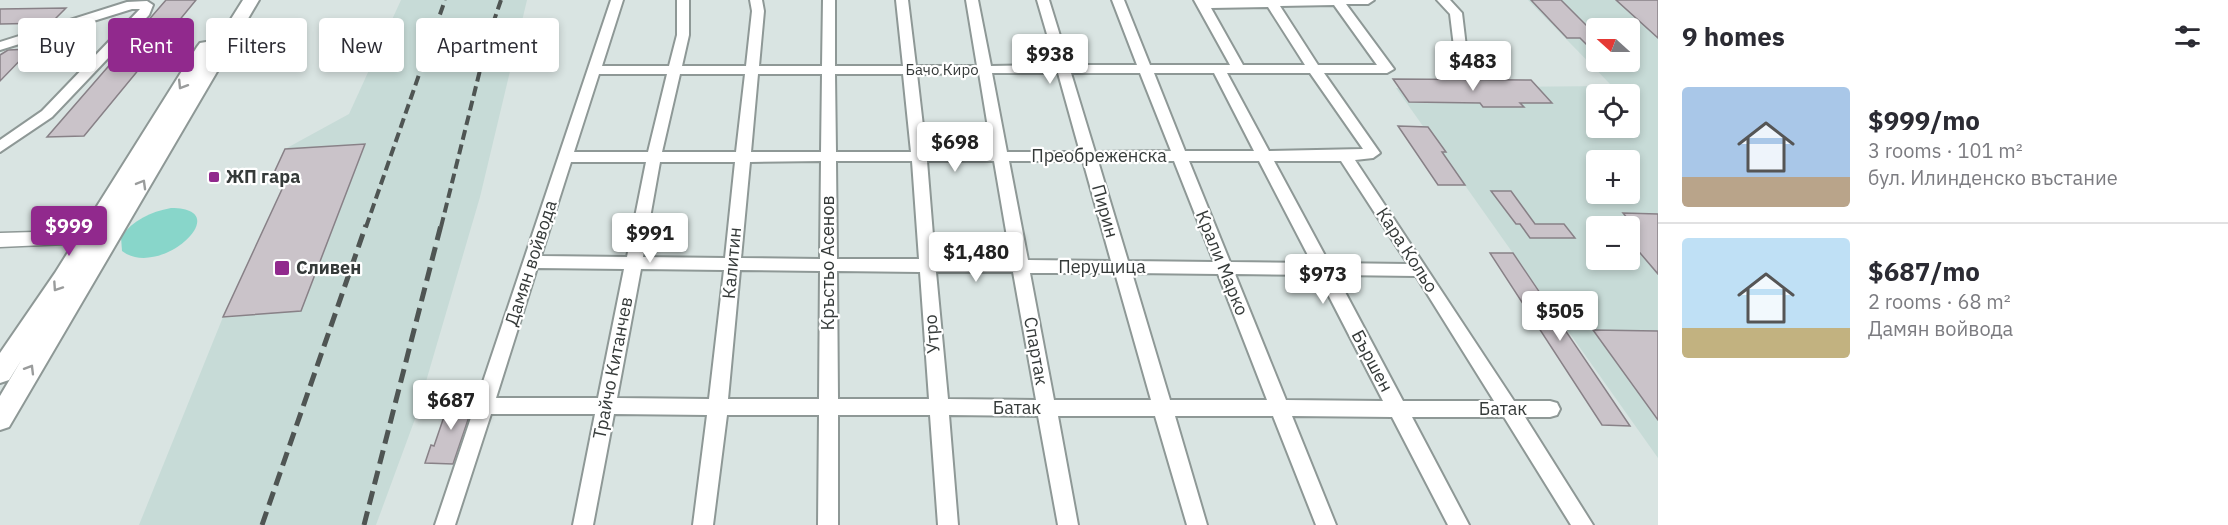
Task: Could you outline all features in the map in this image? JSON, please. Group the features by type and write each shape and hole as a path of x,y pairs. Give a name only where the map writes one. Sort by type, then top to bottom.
{"main road":[{"path":"0,419 100,237 235,0"},
{"path":"0,373 100,237 251,0"}],"street":[{"name":"Дамян войвода","path":"446,525 617,0"},
{"name":"Трайчо Китанчев","path":"584,525 654,157 683,35 683,0"},
{"name":"Калитин","path":"703,525 718,407 758,11 756,0"},
{"name":"Кръстьо Асенов","path":"828,525 829,0"},
{"name":"Утро","path":"902,0 919,157 948,525"},
{"name":"Спартак","path":"972,0 1068,525"},
{"name":"Пирин","path":"1043,0 1197,525"},
{"name":"Крали Марко","path":"1118,0 1326,525"},
{"path":"1239,69 1202,2 1368,0"},
{"path":"1443,0 1456,13 1461,55"},
{"path":"1271,2 1314,70 1373,153 1345,156"},
{"name":"Бачо Киро","path":"595,70 1387,69 1338,2"},
{"path":"0,46 131,5 147,5 145,12 47,114 0,147"},
{"name":"Бършен","path":"1218,69 1459,525"},
{"name":"Преобреженска","path":"566,157 1345,156"},
{"name":"Кара Кольо","path":"1345,156 1421,270 1583,525"},
{"path":"0,240 100,237"},
{"name":"Перущица","path":"532,262 1421,270"},
{"name":"Батак","path":"484,406 1550,409"}],"shaded area":[{"path":"401,0 527,0 523,18 416,18 416,72 510,72 480,197 415,419 376,525 139,525 223,317 289,175 273,175 285,149 349,114 368,72 404,72 404,18 393,18"},
{"path":"1528,0 1658,0 1658,458 1396,88 1586,86 1586,138 1640,138 1640,84 1610,84 1598,72 1640,72 1640,18 1586,18 1586,59"}],"green space":[{"path":"171,208 190,211 197,219 195,229 186,240 172,250 155,257 138,257 122,251 121,237 131,226 149,214"}],"building":[{"path":"166,0 196,0 181,18 150,18"},
{"path":"1531,0 1561,0 1586,25 1586,44 1580,38 1567,38"},
{"path":"1616,0 1658,0 1658,38 1640,22 1640,18 1636,18"},
{"path":"66,8 56,18 18,18 18,24 0,24 0,9"},
{"path":"8,50 18,50 18,62 0,81 0,55"},
{"path":"108,67 108,72 137,72 84,136 47,137"},
{"path":"1393,79 1531,80 1552,103 1520,103 1524,107 1483,107 1480,103 1409,102"},
{"path":"1398,126 1428,127 1465,185 1438,185"},
{"name":"Сливен","path":"365,144 301,311 223,317 289,174 273,175 285,149"},
{"path":"1491,191 1511,191 1535,224 1564,224 1575,238 1530,238 1520,224 1516,224"},
{"path":"1623,213 1658,214 1658,274 1640,253 1640,216 1626,216"},
{"path":"1490,253 1513,253 1630,426 1602,425"},
{"path":"1593,330 1658,331 1658,420"},
{"path":"451,396 476,396 453,464 425,463 431,445 434,446"}],"railway":[{"path":"366,227 445,0"},
{"path":"441,227 488,38 501,0"},
{"path":"262,525 366,225"},
{"path":"364,525 441,225"}],"place":[{"name":"ЖП гара","path":"214,177"},
{"name":"Сливен","path":"282,268"}]}
